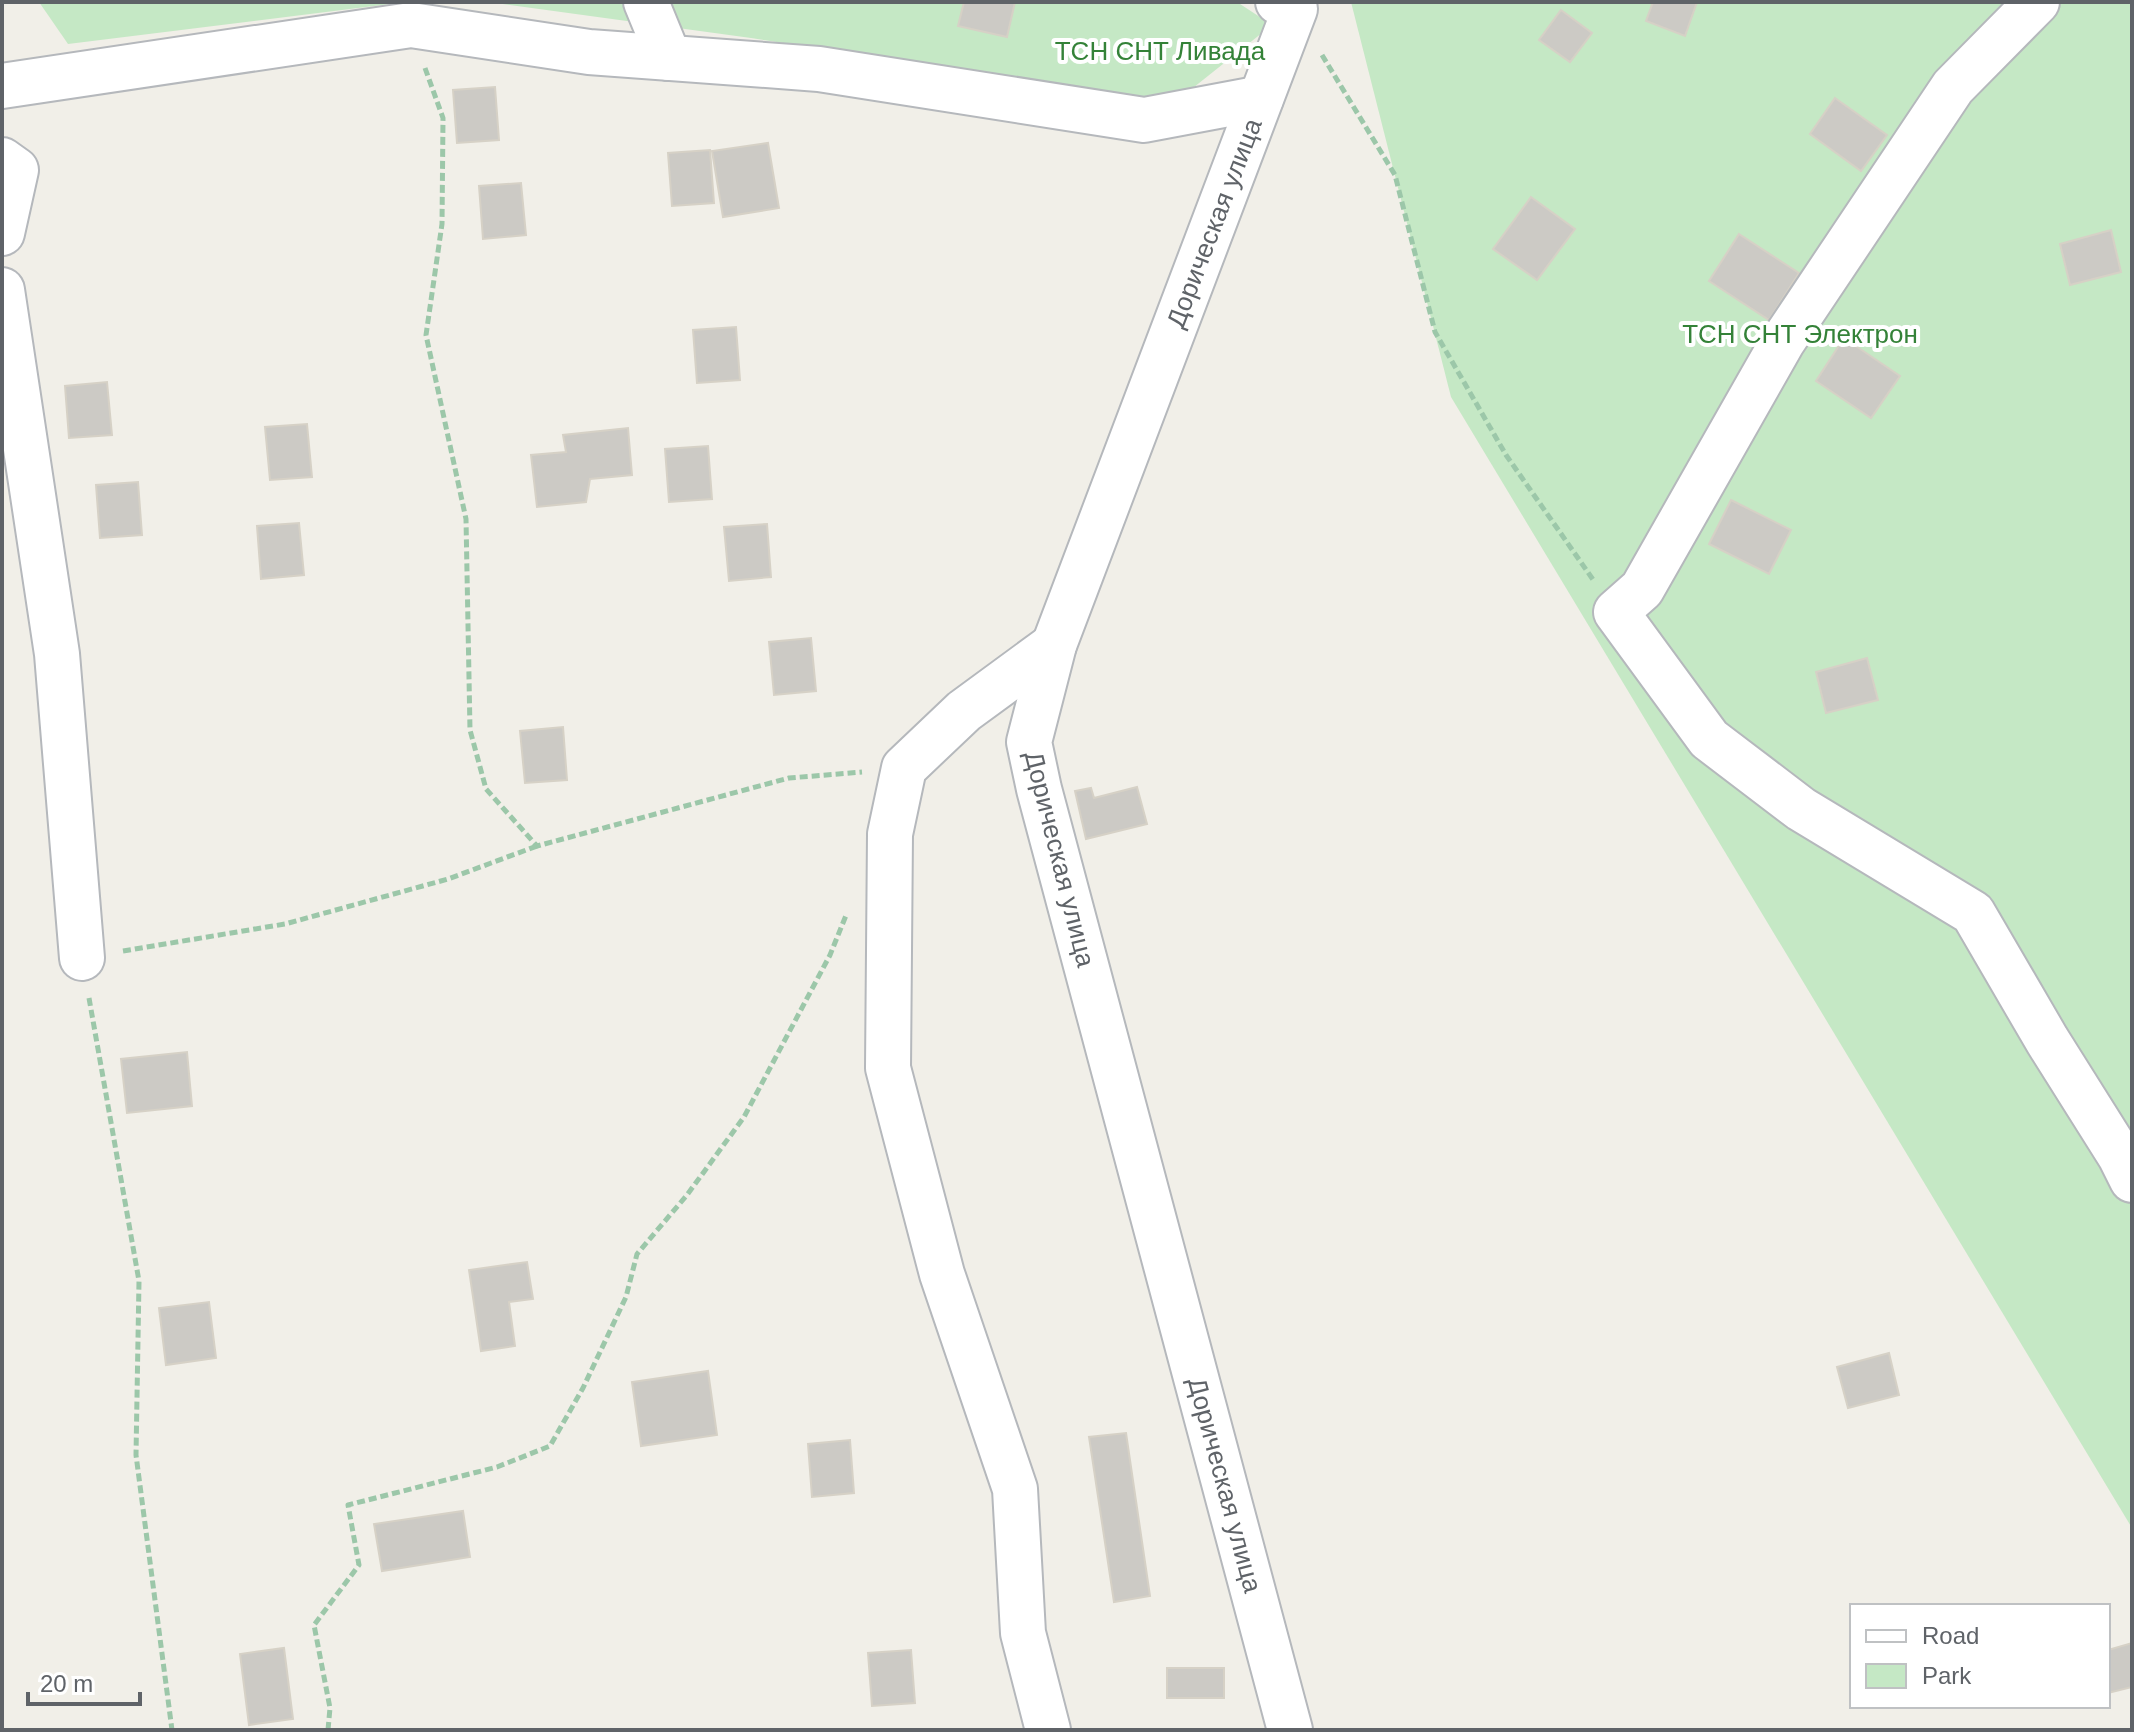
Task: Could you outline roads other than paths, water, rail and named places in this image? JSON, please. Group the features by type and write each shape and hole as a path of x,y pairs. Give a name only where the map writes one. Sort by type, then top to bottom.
{"street":[{"path":"646,2 669,58"},
{"path":"2037,2 1953,87 1783,341 1642,589 1616,612 1709,739 1801,809 1973,913 2132,1180"},
{"name":"Дорическая улица","path":"1286,5 1261,98 1054,645 1029,742 1290,1730"},
{"path":"5,79 411,25 589,52 819,69 1144,120 1261,98"},
{"path":"2,160 16,170 2,233"},
{"path":"2,290 57,654 82,958"},
{"path":"1048,1730 1023,1633 1015,1489 942,1274 888,1068 890,834 904,768 964,711 1054,645"}],"park label":[{"name":"ТСН СНТ Ливада","path":"1160,51"},
{"name":"ТСН СНТ Электрон","path":"1800,334"}]}
